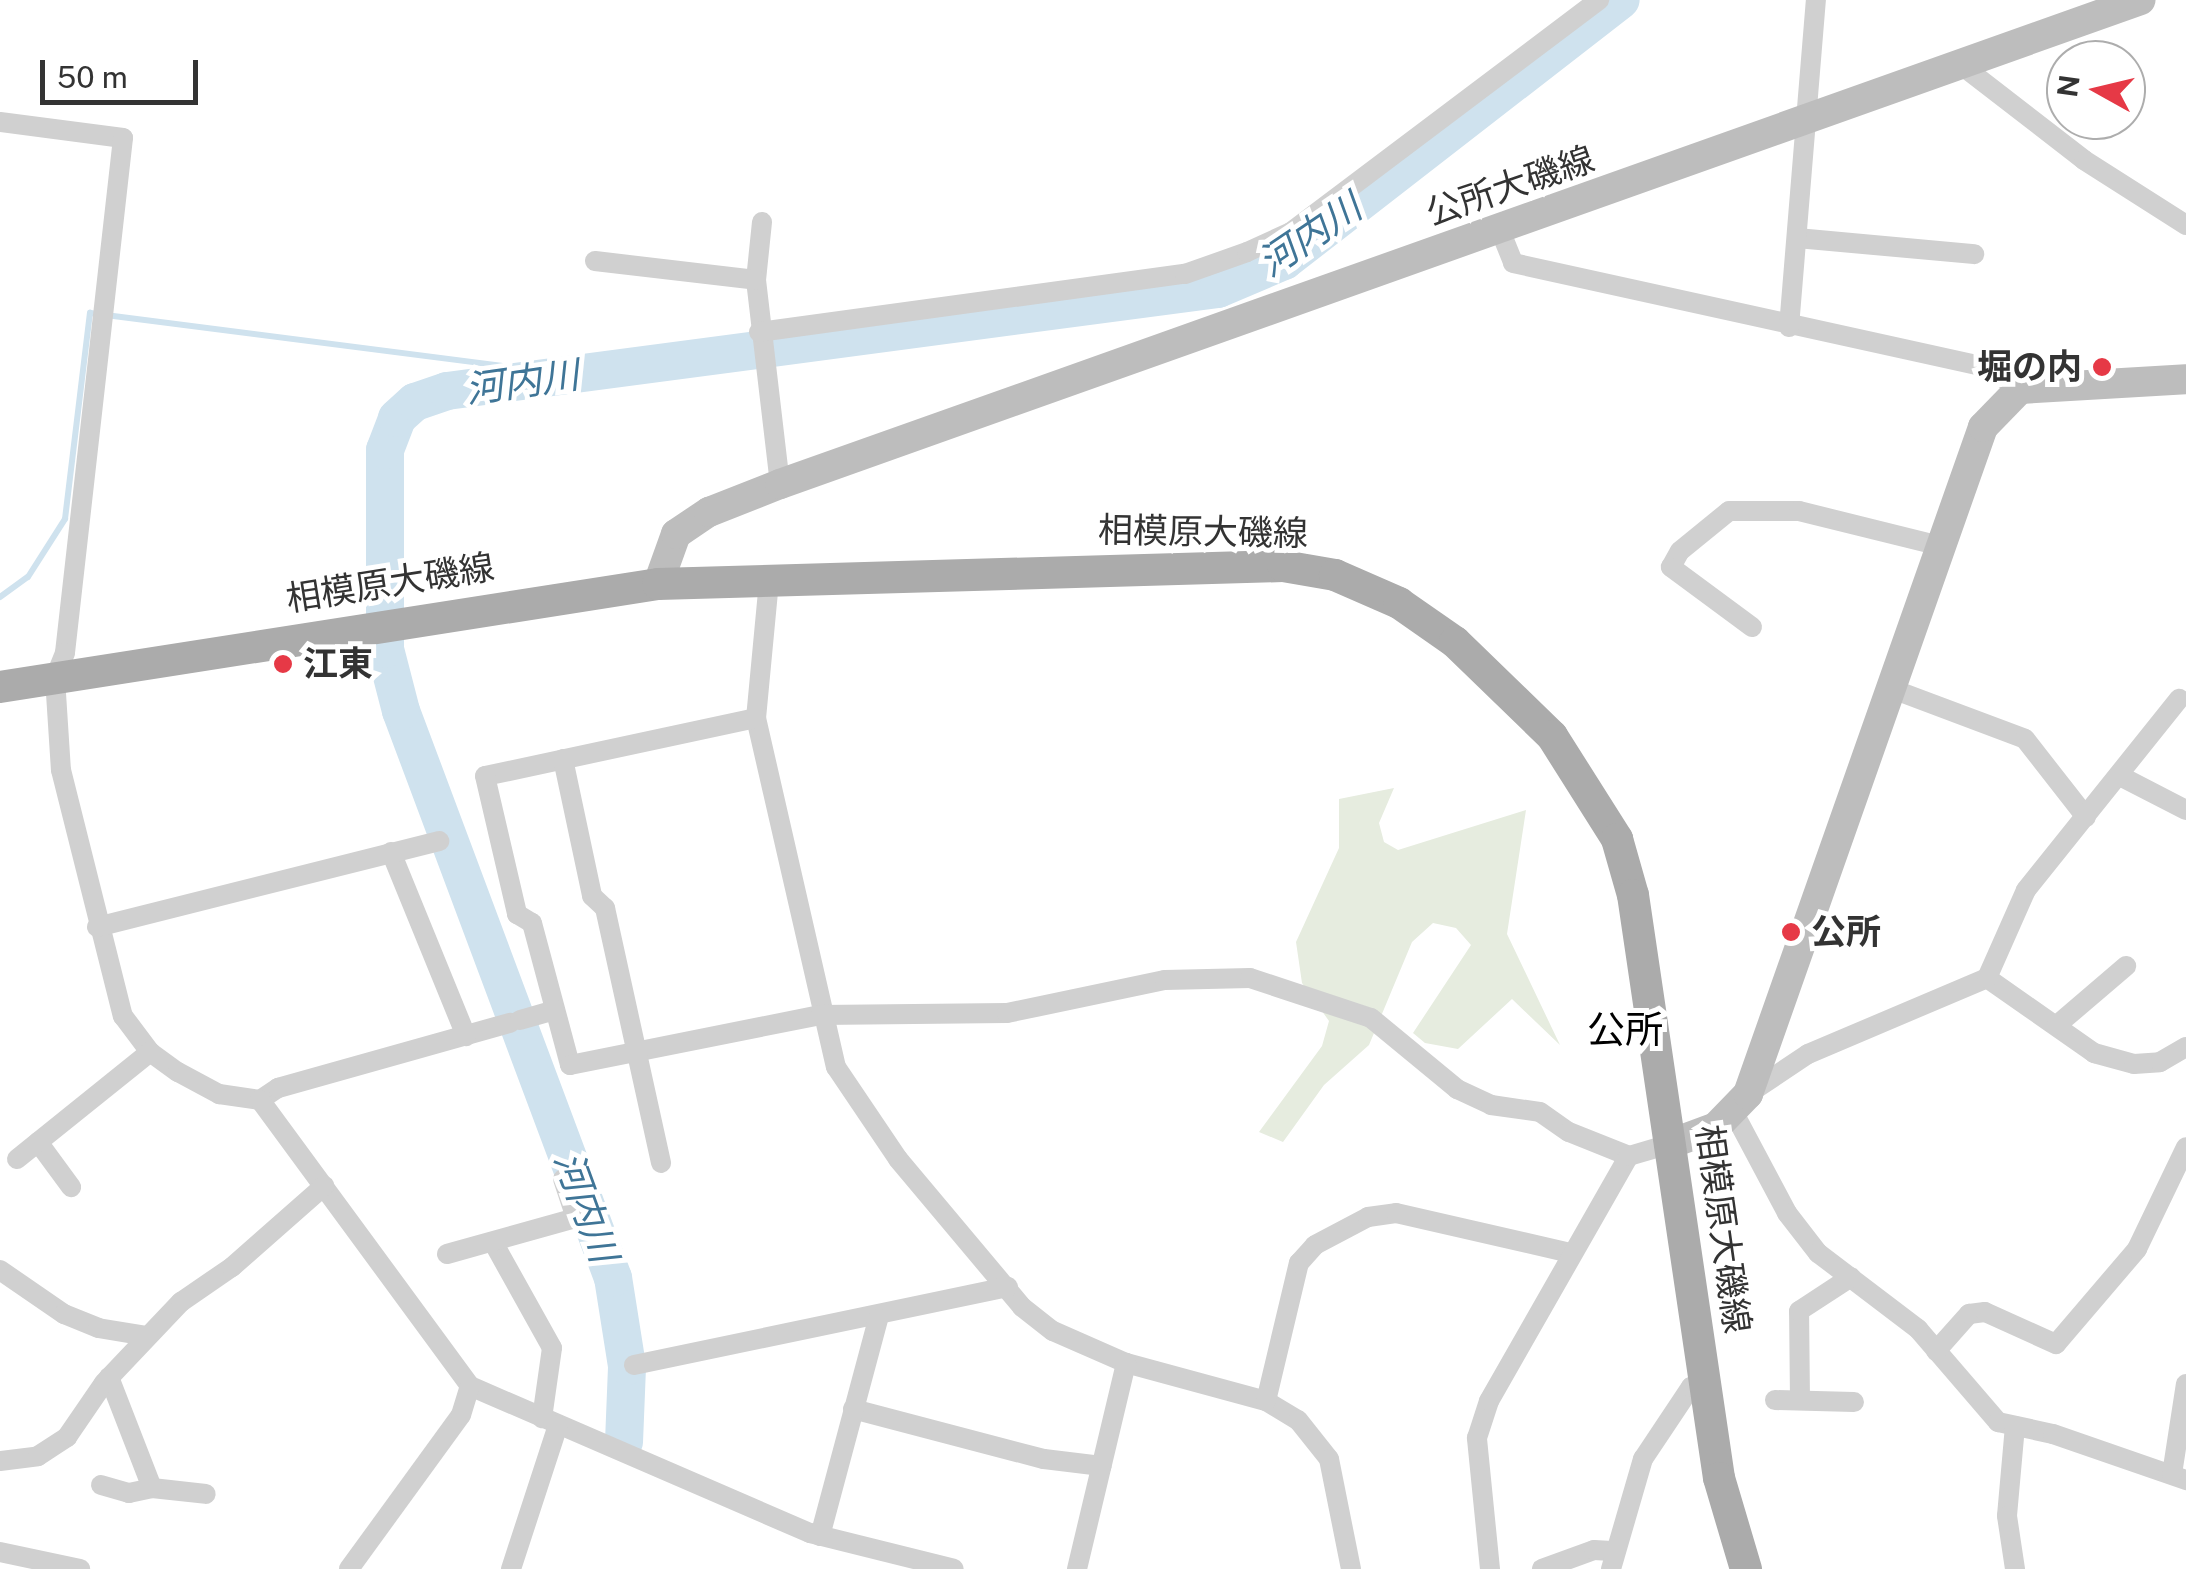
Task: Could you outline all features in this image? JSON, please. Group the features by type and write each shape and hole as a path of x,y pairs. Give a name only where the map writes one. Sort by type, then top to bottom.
{"main road":[{"name":"公所大磯線","path":"658,584 676,534 709,512 780,484 1808,123 2140,0"},
{"path":"1670,1144 1741,1105 1936,545 1983,427 2020,389 2186,379"},
{"name":"相模原大磯線","path":"0,687 658,584 1284,566 1335,575 1399,602 1455,642 1552,736 1598,800 1633,896 1704,1383 1730,1528 1746,1569"}],"street":[{"path":"762,342 1185,274 1247,252 1291,232 1599,0"},
{"path":"1789,327 1816,0"},
{"path":"1960,64 2084,160 2186,224"},
{"path":"0,122 122,138 65,653 55,678 61,770 96,926 123,1016 150,1052 219,1094 260,1100 278,1088 555,1010"},
{"path":"762,222 756,280 780,484"},
{"path":"1500,230 1513,263 1986,368 2020,389"},
{"path":"1798,238 1974,254"},
{"path":"595,261 756,280"},
{"path":"1752,628 1671,567 1680,551 1729,511 1799,511 1936,545"},
{"path":"769,581 756,718 821,1015 836,1066 888,1144 1008,1288 1052,1332 1126,1363 1266,1401 1298,1420 1330,1458 1351,1569"},
{"path":"1887,686 2024,739 2086,818"},
{"path":"2179,699 2026,890 1988,978 1808,1054 1741,1105 1787,1213 1818,1253 1936,1351 1998,1422 2179,1477 2186,1384"},
{"path":"756,718 485,776 516,914 532,923 570,1065 821,1015 1007,1014 1165,980 1250,978 1371,1018 1457,1089 1492,1104 1540,1112 1568,1132 1630,1156 1670,1144"},
{"path":"563,759 592,896 605,908 660,1163"},
{"path":"2120,776 2186,810"},
{"path":"96,926 439,841"},
{"path":"391,852 466,1036"},
{"path":"2057,1025 2126,966"},
{"path":"1988,978 2094,1053 2134,1064 2160,1062 2186,1047"},
{"path":"17,1159 150,1052"},
{"path":"260,1100 470,1386 820,1536 954,1569"},
{"path":"38,1142 71,1186"},
{"path":"1936,1351 1969,1314 1985,1312 2056,1344 2136,1249 2186,1147"},
{"path":"1490,1569 1477,1438 1489,1401 1630,1156"},
{"path":"447,1254 576,1218 563,1179"},
{"path":"0,1461 38,1456 67,1437 109,1377 147,1336 324,1186"},
{"path":"1266,1401 1299,1264 1315,1245 1368,1217 1396,1213 1571,1253"},
{"path":"493,1242 552,1348 550,1422 511,1569"},
{"path":"0,1270 64,1314 98,1328 147,1336"},
{"path":"1800,1400 1799,1311 1851,1277"},
{"path":"634,1364 878,1319 1008,1288"},
{"path":"820,1536 878,1319"},
{"path":"1077,1569 1126,1363"},
{"path":"109,1377 152,1488"},
{"path":"1542,1569 1594,1550 1611,1560 1643,1459 1691,1387 1704,1383"},
{"path":"349,1569 461,1415 470,1386"},
{"path":"1775,1400 1854,1402"},
{"path":"853,1409 1044,1459 1102,1466"},
{"path":"2015,1426 2007,1516 2015,1569"},
{"path":"101,1486 130,1493 152,1488 206,1494"},
{"path":"1,1557 80,1569"}],"shaded area":[{"path":"1394,788 1379,823 1384,842 1398,850 1526,810 1507,934 1560,1045 1512,999 1458,1049 1425,1043 1413,1033 1471,945 1456,928 1433,923 1412,942 1369,1045 1324,1085 1283,1142 1259,1132 1322,1046 1329,1021 1302,983 1296,942 1339,848 1339,799"}],"waterway":[{"name":"河内川","path":"624,1442 627,1366 613,1278 401,711 385,649 385,450 397,418 415,402 447,391 1218,289 1284,261 1621,0"},
{"path":"0,597 28,577 65,519 90,313 501,366 512,383"}],"place":[{"name":"堀の内","path":"2102,367"},
{"name":"江東","path":"283,664"},
{"name":"公所","path":"1791,932"}],"district":[{"name":"公所","path":"1625,1030"}]}
